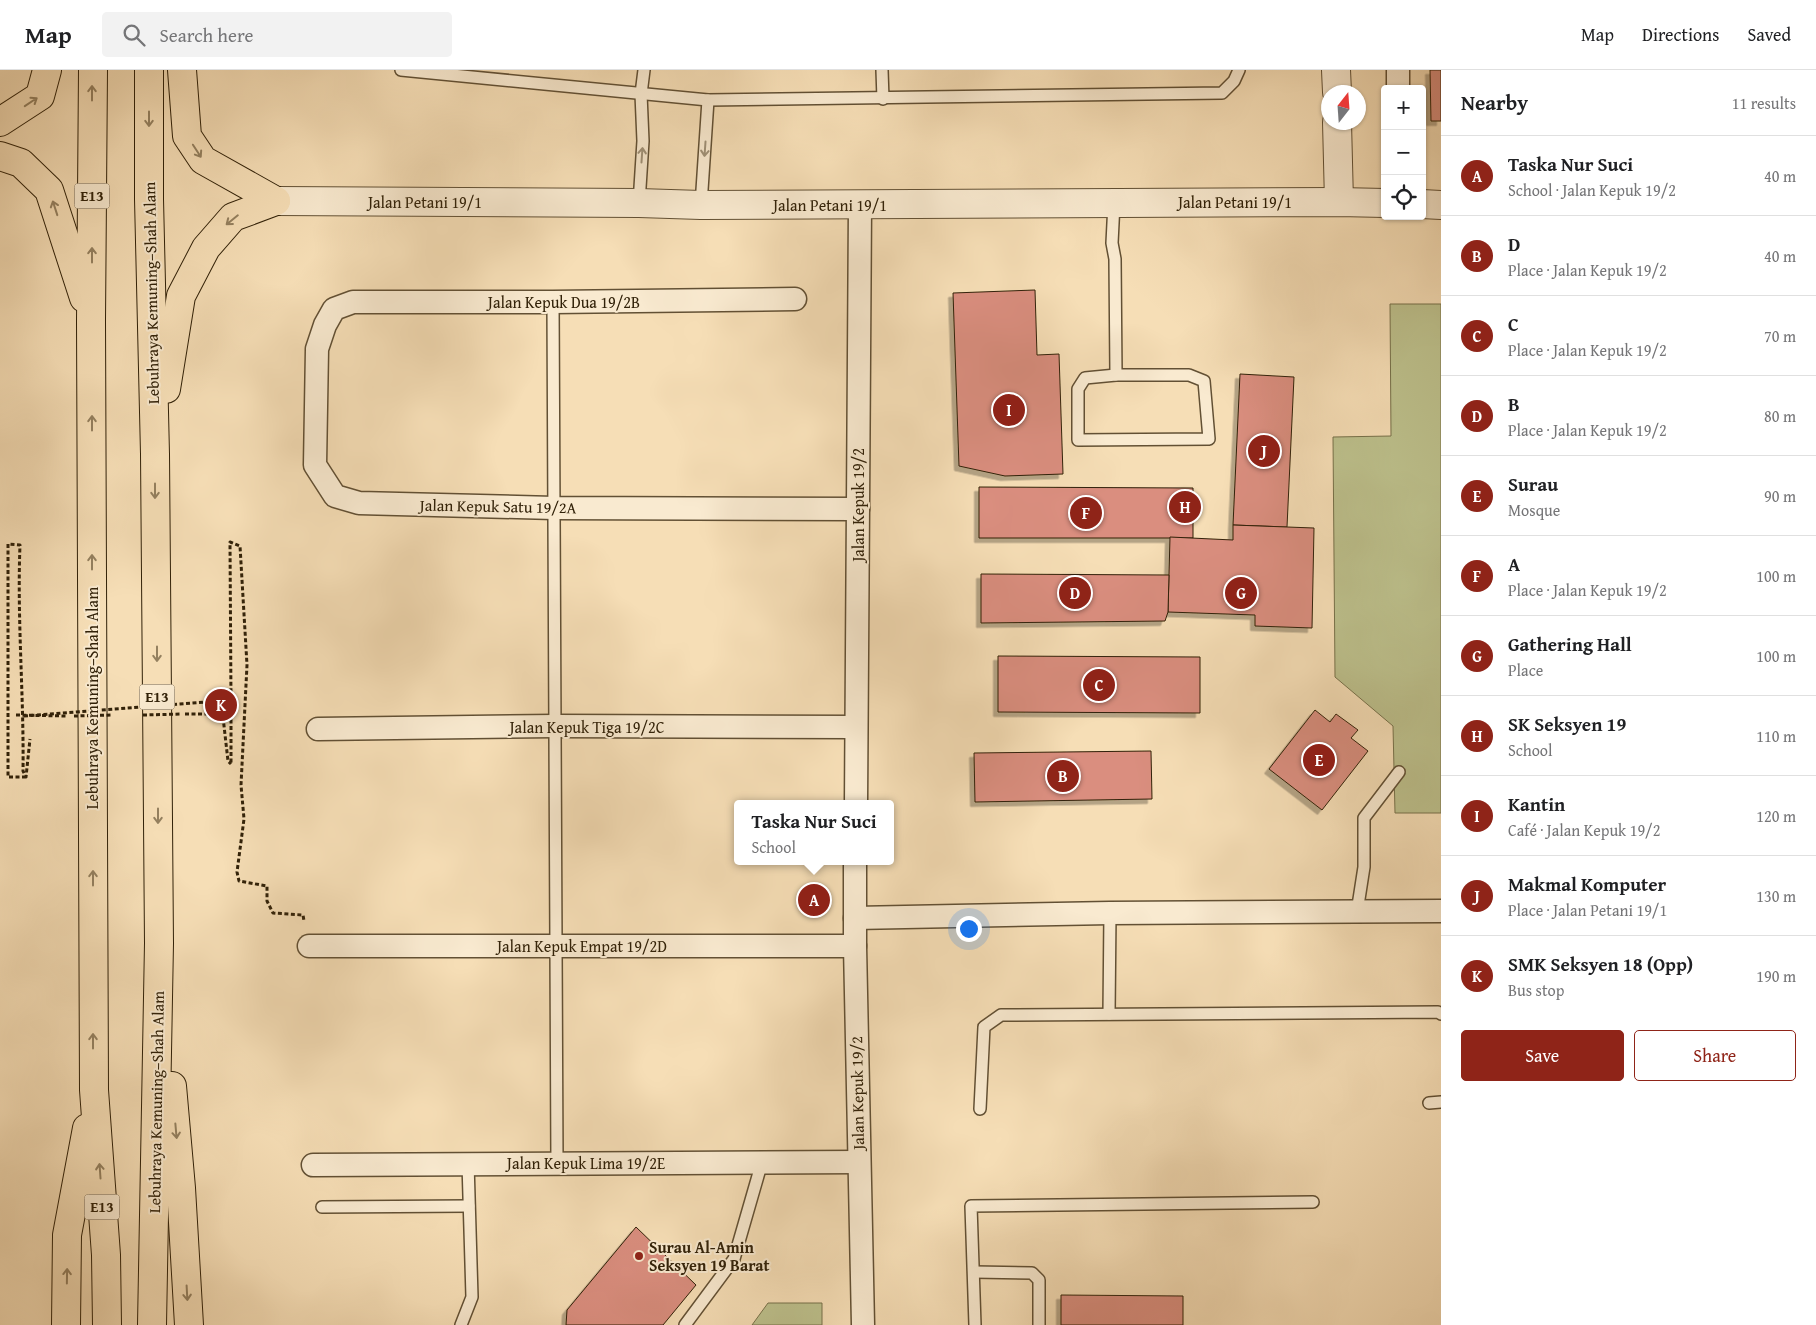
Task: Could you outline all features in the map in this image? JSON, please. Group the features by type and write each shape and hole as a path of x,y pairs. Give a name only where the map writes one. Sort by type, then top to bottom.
{"highway":[{"path":"0,122 40,96 47,70"},
{"name":"Lebuhraya Kemuning–Shah Alam","path":"93,70 91,321 94,1090 106,1255 107,1325"},
{"name":"Lebuhraya Kemuning–Shah Alam","path":"149,70 149,200 155,454 159,943 152,1325"},
{"path":"182,70 187,136 203,160 276,201"},
{"path":"0,156 20,163 49,190 91,321"},
{"path":"155,454 181,296 206,248 233,217 276,201"},
{"path":"159,943 180,1178 189,1325"},
{"path":"66,1325 67,1235 94,1090"}],"street":[{"path":"1336,70 1337,85"},
{"path":"1398,70 1398,85"},
{"path":"1337,130 1339,202"},
{"name":"Jalan Petani 19/1","path":"276,201 701,205 1381,203"},
{"path":"1426,204 1441,205"},
{"name":"Jalan Kepuk 19/2","path":"856,800 860,205"},
{"name":"Jalan Kepuk Dua 19/2B","path":"334,309 353,302 795,299"},
{"name":"Jalan Kepuk Satu 19/2A","path":"334,309 325,325 317,349 315,465 335,496 359,503 554,508 858,509"},
{"name":"Jalan Kepuk Tiga 19/2C","path":"318,729 555,726 856,727"},
{"name":"Jalan Kepuk 19/2","path":"855,865 858,1162 863,1325"},
{"path":"855,918 1110,913 1441,911"},
{"name":"Jalan Kepuk Empat 19/2D","path":"309,946 855,946"},
{"name":"Jalan Kepuk Lima 19/2E","path":"313,1164 858,1162"}],"lane":[{"path":"401,70 708,100 1222,93 1234,81 1239,70"},
{"path":"640,203 643,141 641,94 644,70"},
{"path":"882,70 883,99"},
{"path":"701,205 708,100"},
{"path":"1114,203 1112,243 1114,259 1116,375"},
{"path":"553,302 557,1163"},
{"path":"1116,375 1189,375 1204,381 1209,439 1078,440 1078,388 1084,378 1116,375"},
{"path":"1357,912 1364,867 1364,818 1399,772"},
{"path":"1109,1014 1110,913"},
{"path":"980,1109 984,1027 1001,1015 1438,1012 1441,1014"},
{"path":"1429,1103 1441,1102"},
{"path":"685,1325 734,1260 762,1162"},
{"path":"461,1325 472,1297 468,1163"},
{"path":"975,1325 971,1206 1313,1202"},
{"path":"322,1207 469,1206"},
{"path":"974,1272 1020,1271 1032,1273 1039,1280 1039,1325"}],"path":[{"path":"223,717 228,761 231,764 230,542 240,546 247,665 241,785 244,819 237,872 240,881 267,886 268,901 273,912 303,915 309,946"},
{"path":"8,544 20,545 18,594 24,716 23,771 26,777 8,777 8,544"},
{"path":"143,715 213,714 231,700"},
{"path":"24,716 231,700"},
{"path":"16,716 112,715"},
{"path":"26,777 30,739"}],"green space":[{"path":"1390,304 1441,304 1441,813 1395,813 1393,726 1335,677 1333,437 1391,436"},
{"path":"768,1303 822,1303 822,1325 752,1325"}],"building":[{"path":"1430,70 1441,70 1441,121 1431,121"},
{"path":"1035,290 1037,355 1059,354 1063,474 1005,476 959,466 953,293"},
{"path":"1240,374 1294,377 1287,527 1233,525"},
{"path":"979,487 1193,488 1193,538 979,538"},
{"path":"1233,525 1314,528 1312,628 1255,626 1255,615 1168,612 1170,537 1233,540"},
{"path":"981,574 1169,575 1168,612 1165,621 981,623"},
{"path":"998,656 1200,657 1200,713 998,712"},
{"path":"1315,710 1330,722 1336,714 1358,730 1351,738 1368,751 1322,810 1269,769"},
{"path":"1151,751 1152,799 975,802 974,753"},
{"name":"Surau Al-Amin Seksyen 19 Barat","path":"636,1227 696,1285 663,1325 566,1325 567,1310"},
{"path":"1061,1295 1183,1296 1183,1325 1061,1325"}],"place":[{"name":"Kantin","path":"1009,410"},
{"name":"Makmal Komputer","path":"1264,451"},
{"name":"SK Seksyen 19","path":"1185,507"},
{"name":"A","path":"1086,513"},
{"name":"B","path":"1075,593"},
{"name":"Gathering Hall","path":"1241,593"},
{"name":"C","path":"1099,685"},
{"name":"SMK Seksyen 18 (Opp)","path":"221,705"},
{"name":"Surau","path":"1319,760"},
{"name":"D","path":"1063,776"},
{"name":"Taska Nur Suci","path":"814,900"},
{"name":"Surau Al-Amin Seksyen 19 Barat","path":"639,1256"}]}
